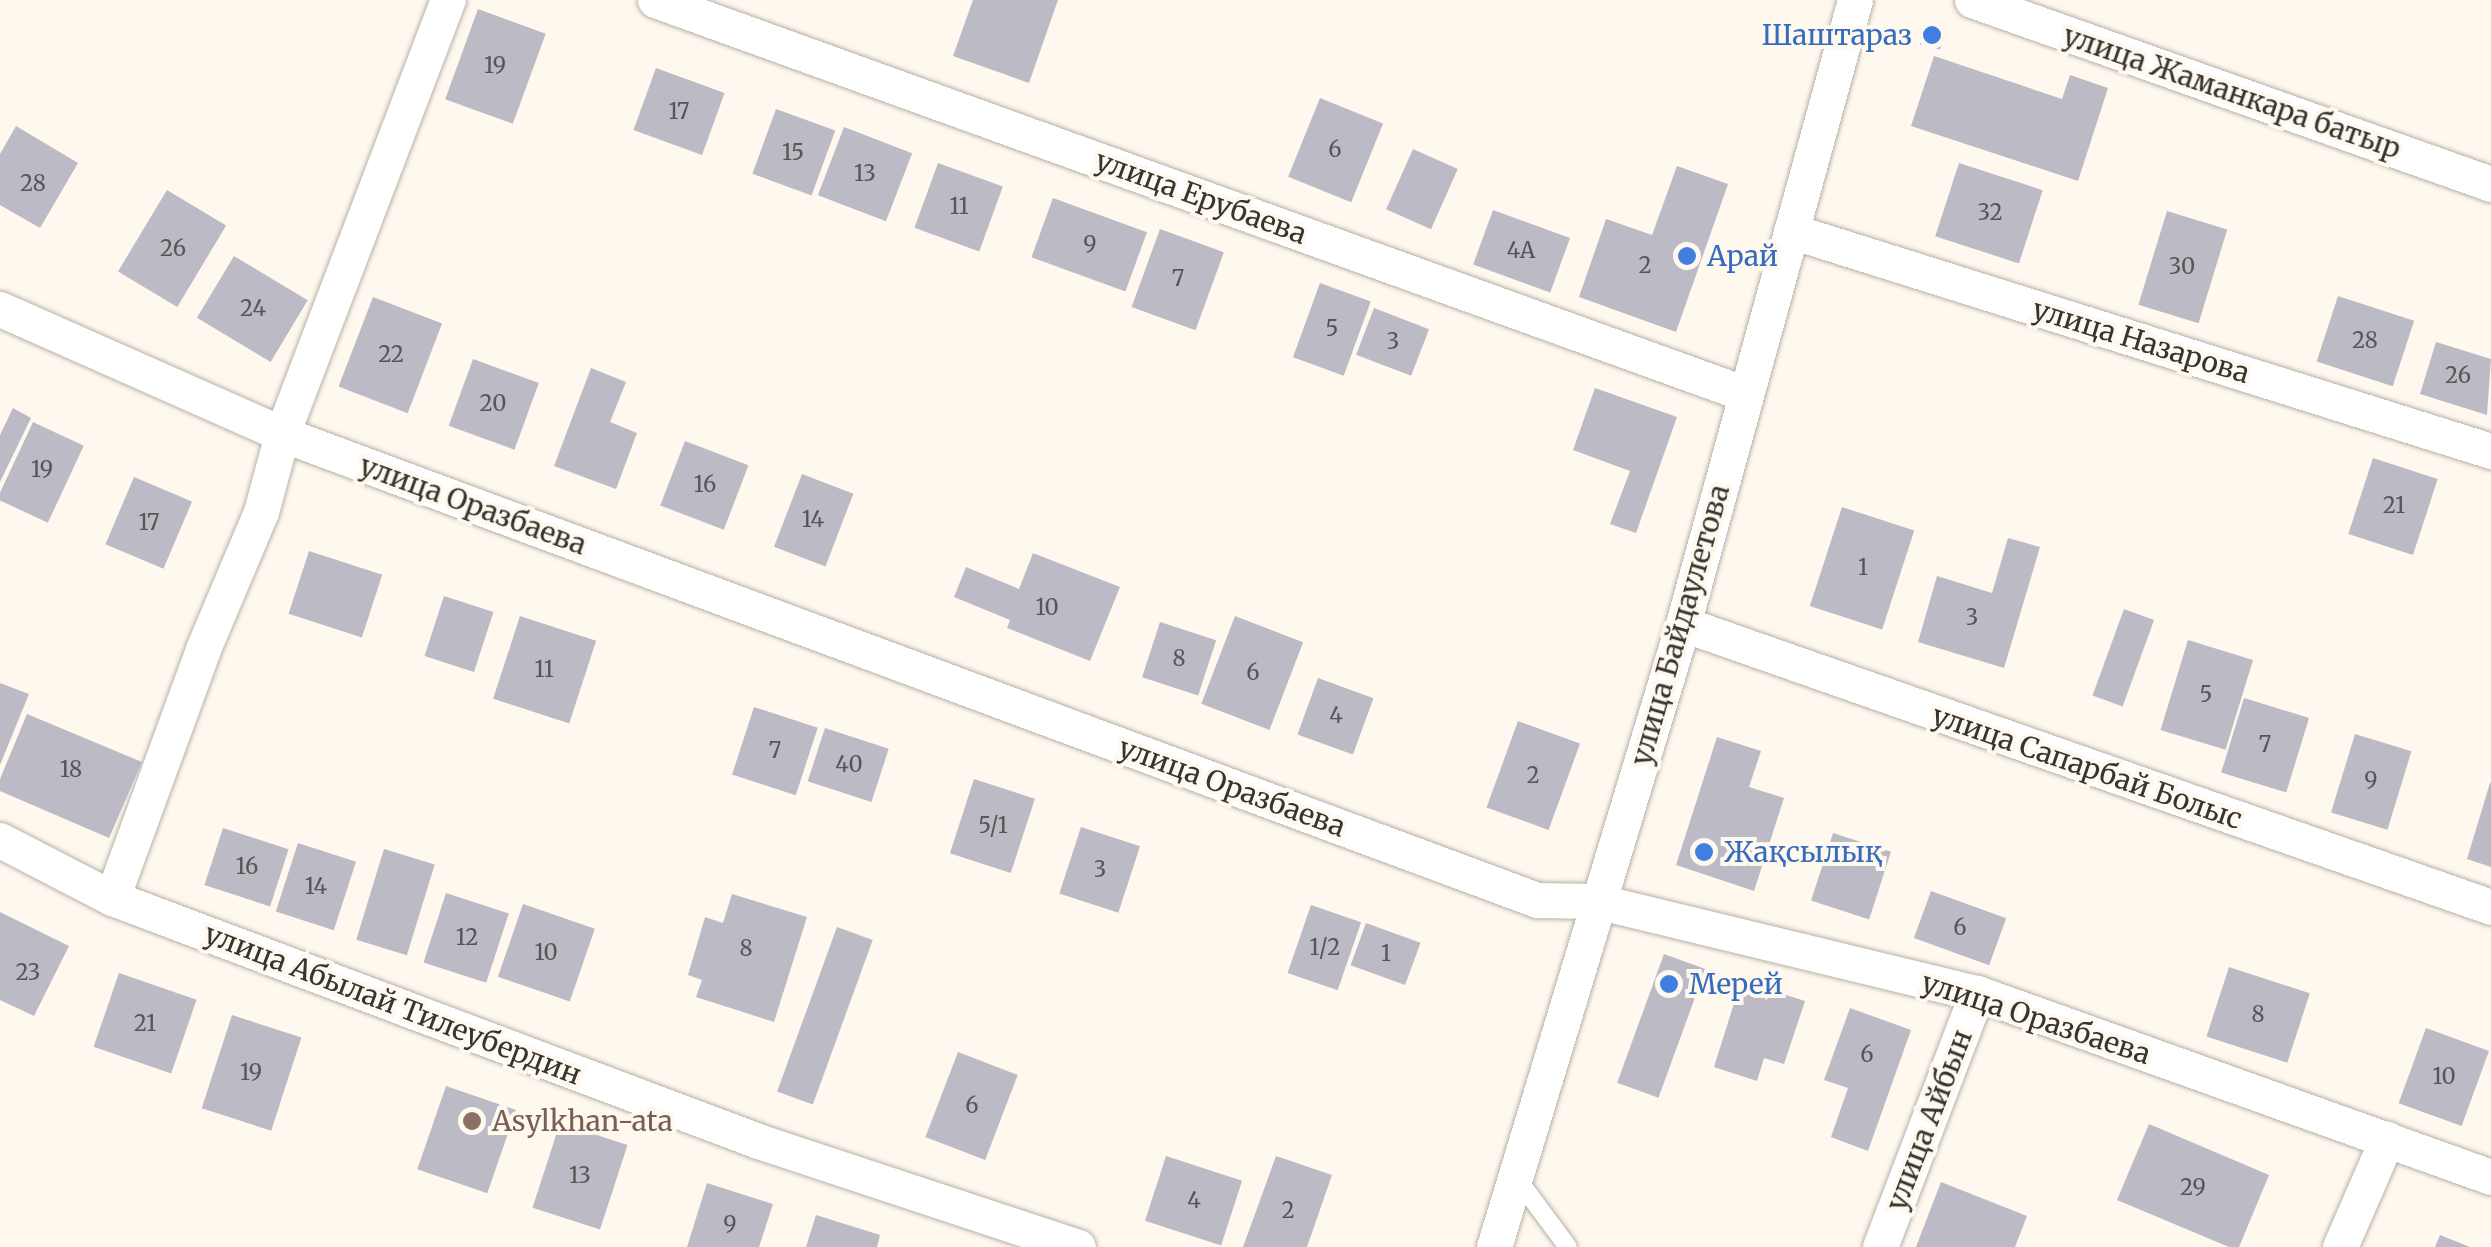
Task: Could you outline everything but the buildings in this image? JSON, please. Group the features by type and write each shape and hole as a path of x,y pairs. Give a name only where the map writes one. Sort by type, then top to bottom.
{"street":[{"path":"112,898 204,649 261,512 282,434 448,0"},
{"name":"улица Ерубаева","path":"655,0 1746,394"},
{"name":"улица Жаманкара батыр","path":"1972,0 2491,184"},
{"name":"улица Байдаулетова","path":"1494,1247 1683,624 1791,231 1847,2"},
{"name":"улица Назарова","path":"1791,231 2491,451"},
{"name":"улица Оразбаева","path":"0,309 282,434 1537,900 1596,901 1977,993 2491,1177"},
{"name":"улица Cапарбай Болыс","path":"1683,624 2491,907"},
{"name":"улица Абылай Тилеубердин","path":"0,840 112,898 758,1141 1078,1247"},
{"name":"улица Айбын","path":"1880,1247 1977,993"},
{"path":"2340,1247 2388,1139"}],"lane":[{"path":"1516,1177 1568,1247"}],"place":[{"name":"Шаштараз","path":"1932,35"},
{"name":"Арай","path":"1687,256"},
{"name":"Жақсылық","path":"1704,852"},
{"name":"Мерей","path":"1669,984"},
{"name":"Asylkhan-ata","path":"472,1121"}]}
